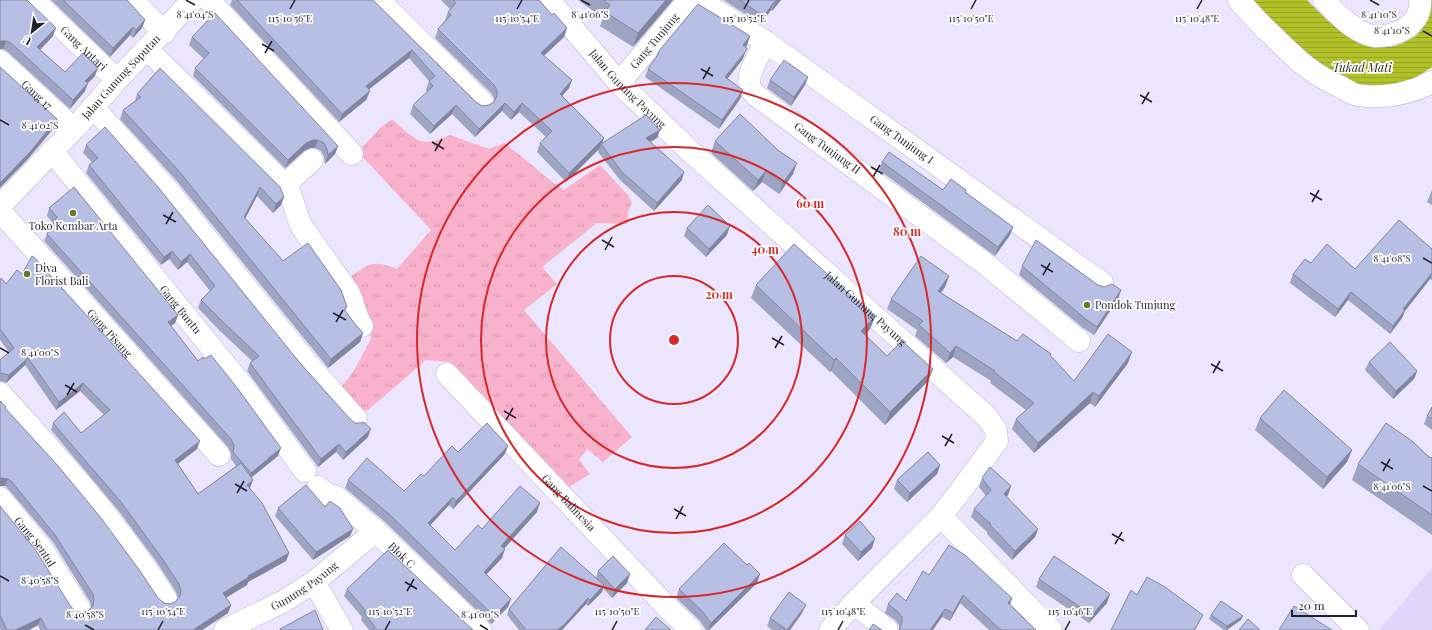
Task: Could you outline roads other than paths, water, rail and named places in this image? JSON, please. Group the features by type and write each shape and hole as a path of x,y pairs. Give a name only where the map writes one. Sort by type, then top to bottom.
{"street":[{"name":"Gang Antari","path":"33,0 117,80"},
{"path":"133,0 164,33"},
{"name":"Jalan Gunung Soputan","path":"0,206 74,129 117,80 164,33 193,0"},
{"path":"209,0 352,154"},
{"path":"379,0 482,102"},
{"name":"Jalan Gunung Payung","path":"549,0 619,83 690,151 987,417 996,430 997,441 941,516 830,630"},
{"name":"Gang Tunjung","path":"619,83 689,0"},
{"name":"Gang Tunjung I","path":"699,0 766,42 1102,283"},
{"path":"1239,0 1251,15 1302,64 1326,81 1356,94 1374,96 1397,94 1413,91 1432,82"},
{"path":"1324,0 1333,11 1358,30 1374,36 1384,36 1400,33 1417,19 1421,8 1420,0"},
{"name":"Gang Tunjung II","path":"766,42 752,71 749,81 751,90 758,97 988,266 1079,341"},
{"path":"147,49 285,185 289,192 297,218 349,293 354,302 358,320 362,326"},
{"name":"Gang 17","path":"0,62 74,129"},
{"path":"93,107 165,187 307,363 356,419"},
{"name":"Gang Buntu","path":"52,151 245,389 312,479"},
{"path":"285,185 312,160"},
{"name":"Gang Pisang","path":"0,211 219,455"},
{"name":"Gang Balinesia","path":"447,374 667,607 691,630"},
{"path":"0,393 113,524 149,571 166,599"},
{"name":"Blok C","path":"312,479 328,495 336,497 376,531 480,630"},
{"name":"Gang Sentul","path":"0,498 42,549 79,608"},
{"path":"941,516 1051,630"},
{"name":"Gunung Payung","path":"235,627 284,601 314,582 376,531"},
{"path":"1303,575 1358,630"},
{"path":"314,582 342,630"},
{"path":"854,604 887,630"}],"water":[{"name":"Tukad Mati","path":"1246,0 1307,0 1316,10 1339,29 1366,44 1379,47 1393,46 1407,41 1417,35 1424,23 1429,0 1432,0 1432,67 1400,88 1343,87"}],"place":[{"name":"Toko Kembar Arta","path":"73,213"},
{"name":"Diva Florist Bali","path":"27,274"},
{"name":"Pondok Tunjung","path":"1087,305"}]}
